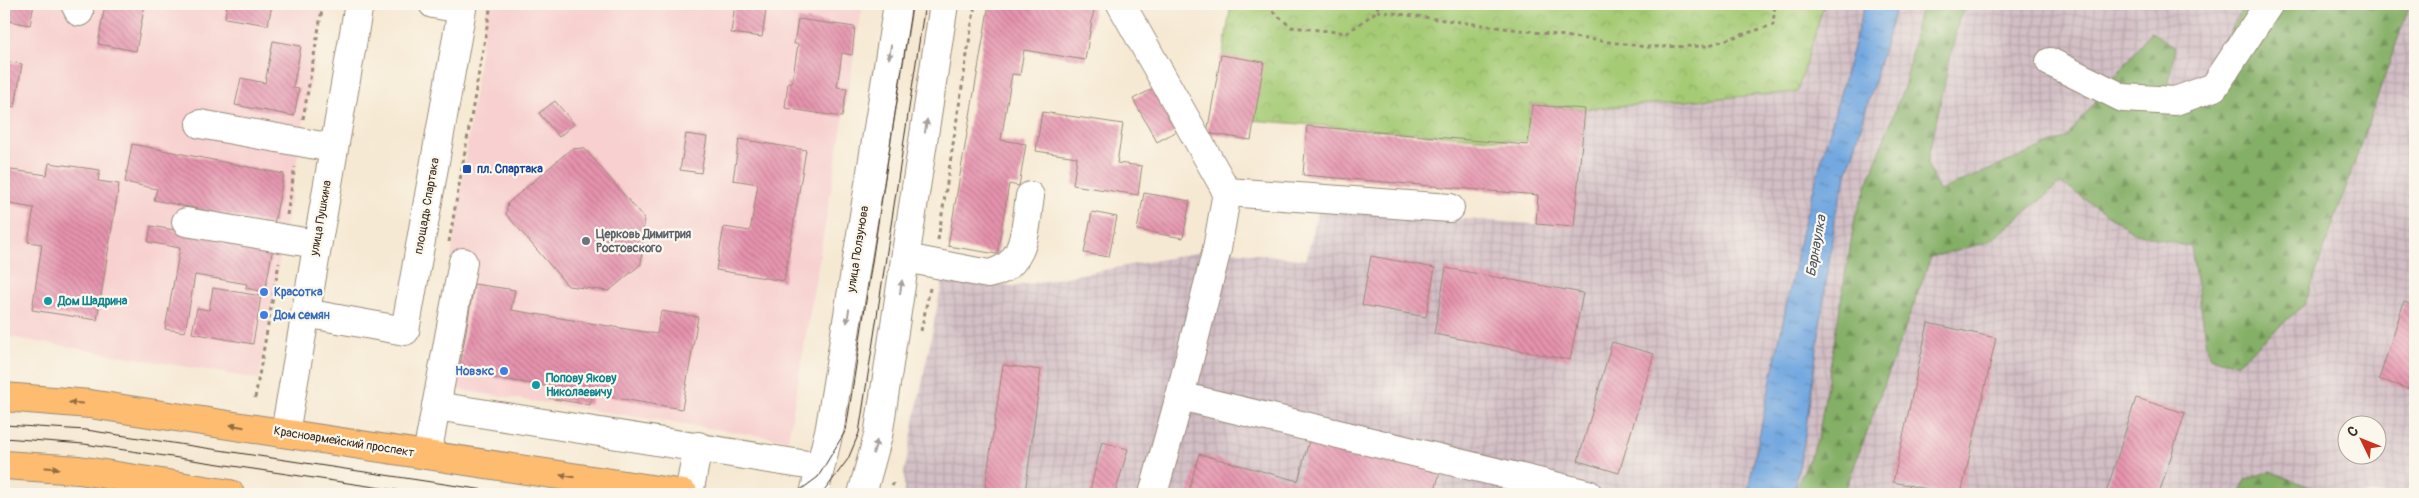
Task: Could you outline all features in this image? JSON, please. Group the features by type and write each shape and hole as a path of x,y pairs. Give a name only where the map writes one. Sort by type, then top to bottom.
{"main road":[{"name":"Красноармейский проспект","path":"4,397 90,404 684,494"},
{"path":"4,465 79,470 230,494"}],"street":[{"name":"улица Пушкина","path":"285,434 358,4"},
{"name":"площадь Спартака","path":"305,313 405,331 462,9 433,4"},
{"name":"улица Ползунова","path":"814,494 830,427 898,4"},
{"path":"862,494 878,436 944,4"},
{"path":"1121,4 1227,192 1217,249 1153,494"},
{"path":"2050,62 2123,98 2175,101 2214,87 2269,4"},
{"path":"200,124 333,148"},
{"path":"1227,192 1450,208"},
{"path":"906,258 988,274 1000,272 1011,264 1020,252 1030,196"},
{"path":"186,222 316,244"},
{"path":"428,455 463,262"},
{"path":"1180,396 1588,494"},
{"path":"436,406 698,446 820,467"},
{"path":"689,494 698,446"}],"path":[{"path":"255,398 323,4"},
{"path":"463,262 448,248 491,4"},
{"path":"1272,4 1271,10 1291,27 1347,33 1377,11 1646,47 1706,46 1773,25 1776,4"},
{"path":"1377,11 1378,4"}],"shaded area":[{"path":"4,4 324,4 259,379 4,336"},
{"path":"487,4 863,4 788,440 433,386"},
{"path":"1824,4 2415,4 2415,494 904,494 904,473 944,273 1012,287 1217,249 1306,260 1319,208 1574,227 1585,109 1797,92"}],"green space":[{"path":"1231,4 1824,4 1797,92 1585,109 1531,104 1527,142 1213,117"},
{"path":"1921,4 1969,4 1959,18 1927,163 1939,191 2067,137 2151,32 2175,47 2165,106 2190,114 2244,4 2410,4 2305,304 2237,364 2209,357 2191,247 2133,232 2061,183 1989,242 1931,257 1844,494 1793,494 1818,439 1855,217 1906,81"},
{"path":"2270,471 2327,494 2240,494 2245,480"}],"water":[{"name":"Барнаулка","path":"1865,4 1897,4 1836,212 1803,449 1793,494 1747,494 1802,230"}],"building":[{"path":"4,4 34,4 30,25 4,20"},
{"path":"105,4 145,4 136,51 98,44"},
{"path":"227,4 272,4 268,25 225,18"},
{"path":"735,4 767,4 762,37 731,33"},
{"path":"989,4 1095,4 1085,60 1024,50 1020,75 1012,74 1001,140 1026,144 1019,186 1009,184 997,254 948,246"},
{"path":"798,19 855,27 852,55 842,53 837,87 847,88 842,117 785,108 788,82 792,83 798,44 794,44"},
{"path":"273,41 301,46 293,88 299,89 294,116 235,105 241,78 265,83"},
{"path":"1221,55 1264,62 1251,140 1207,133"},
{"path":"4,61 22,64 15,107 4,105"},
{"path":"1156,87 1179,130 1157,142 1133,99"},
{"path":"555,101 574,124 559,137 539,113"},
{"path":"1532,105 1585,109 1574,227 1536,224 1538,195 1303,175 1307,126 1528,145"},
{"path":"1042,112 1123,124 1117,163 1142,166 1138,195 1073,185 1077,157 1036,151"},
{"path":"686,134 707,137 701,173 680,170"},
{"path":"739,139 806,150 784,281 716,270 724,227 750,231 758,184 733,180"},
{"path":"132,144 284,174 274,224 154,200 157,189 125,182"},
{"name":"Церковь Димитрия Ростовского","path":"584,148 644,218 641,264 609,291 568,286 506,214 508,203 571,149"},
{"path":"49,163 100,170 98,181 119,184 97,320 32,310 42,244 28,242 34,208 4,203 4,169 47,175"},
{"path":"1144,193 1190,201 1183,238 1137,230"},
{"path":"1092,212 1117,217 1109,257 1084,253"},
{"path":"151,226 273,247 265,292 246,288 247,284 195,275 185,332 165,329 180,248 148,242"},
{"path":"1371,256 1435,268 1426,317 1362,305"},
{"path":"1446,268 1583,293 1570,360 1434,334"},
{"path":"474,284 515,290 511,310 657,334 661,311 698,317 682,409 592,394 590,405 548,398 551,387 459,372"},
{"path":"213,288 261,296 253,344 192,333 197,308 209,310"},
{"path":"2404,302 2415,306 2415,391 2379,379"},
{"path":"1928,323 1996,338 1961,494 1950,494 1893,482"},
{"path":"1612,342 1654,354 1619,473 1578,461"},
{"path":"1003,365 1041,370 1025,493 985,488"},
{"path":"2136,398 2185,413 2159,494 2109,494 2106,493"},
{"path":"1310,437 1440,472 1434,494 1188,494 1199,454 1298,481"},
{"path":"1102,442 1128,449 1115,494 1089,494"}],"tram line":[{"path":"795,494 818,477 846,430 912,4"},
{"path":"822,494 848,459 859,433 925,4"},
{"path":"4,425 86,430 511,494"},
{"path":"4,438 84,444 422,494"}],"place":[{"name":"пл. Спартака","path":"467,169"},
{"name":"Церковь Димитрия Ростовского","path":"586,241"},
{"name":"Красотка","path":"264,292"},
{"name":"Дом Шадрина","path":"48,301"},
{"name":"Дом семян","path":"264,315"},
{"name":"Новэкс","path":"504,371"},
{"name":"Попову Якову Николаевичу","path":"536,385"}]}
